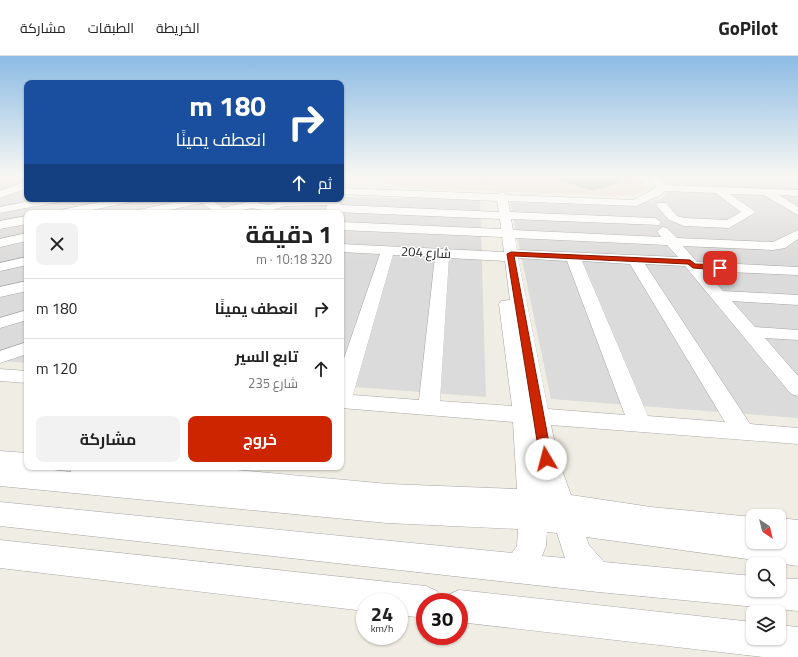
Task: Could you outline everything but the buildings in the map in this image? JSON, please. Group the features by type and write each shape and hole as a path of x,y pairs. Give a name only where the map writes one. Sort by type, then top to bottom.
{"street":[{"path":"0,210 25,204"},
{"path":"85,210 109,204"},
{"path":"153,210 182,204"},
{"path":"232,210 252,204"},
{"path":"497,204 507,256 532,416 577,552 586,565 598,577"},
{"path":"525,204 655,222"},
{"path":"640,204 796,383"},
{"path":"662,206 673,218 684,222 729,224 749,212 738,204"},
{"path":"786,204 798,212"},
{"path":"0,225 24,221"},
{"path":"344,226 773,246 780,244 798,234"},
{"path":"0,243 24,238"},
{"name":"شارع 204","path":"344,248 507,256 635,260 798,271"},
{"path":"344,377 348,350 388,250"},
{"path":"429,408 442,253"},
{"path":"573,257 640,424"},
{"path":"0,264 24,258"},
{"path":"635,260 743,432"},
{"path":"0,268 24,262"},
{"path":"759,269 794,300"},
{"path":"0,292 24,287"},
{"path":"719,296 794,300"},
{"path":"0,322 24,316"},
{"path":"750,332 798,335"},
{"path":"0,357 24,349"},
{"path":"0,375 24,377"},
{"path":"344,401 798,436"},
{"path":"518,568 526,559 532,548 530,510 532,416"},
{"path":"0,460 24,462"},
{"path":"114,470 389,495 530,510 633,517 746,528"},
{"path":"0,476 387,511 530,510"},
{"path":"565,513 798,552"},
{"path":"0,514 598,577 798,595"},
{"path":"786,532 798,533"},
{"path":"0,554 416,601"},
{"path":"468,607 798,644"}],"shaded area":[{"path":"0,204 480,204 486,397 344,386 344,210 24,210 24,363 0,361"},
{"path":"510,204 628,206 637,204 798,204 798,418 551,399"}],"route":[{"path":"546,459 511,254 690,262 693,266 720,268"}]}
